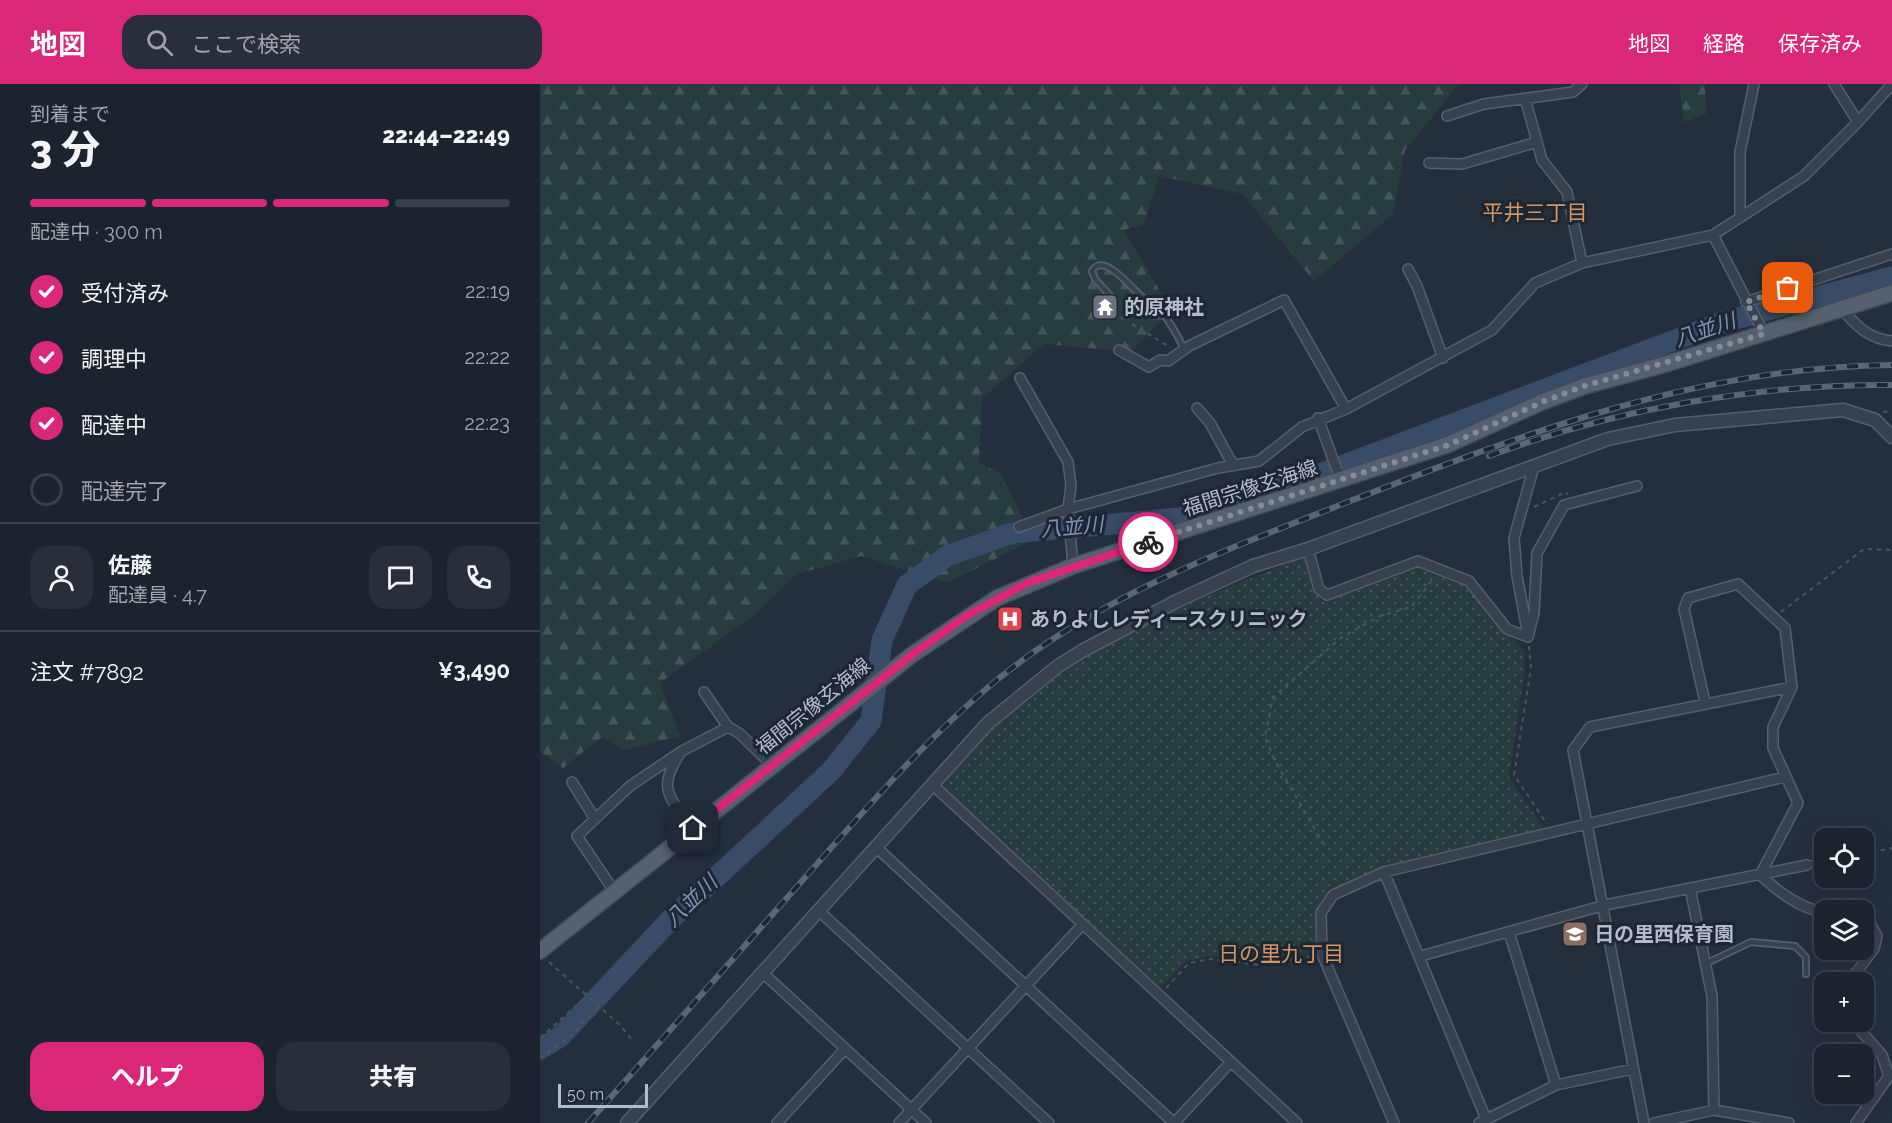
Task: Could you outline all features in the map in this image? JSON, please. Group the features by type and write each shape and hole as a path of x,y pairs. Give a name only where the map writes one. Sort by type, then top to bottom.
{"main road":[{"name":"福間宗像玄海線","path":"544,956 614,891 913,654 966,616 1027,583 1339,476 1448,445 1542,402 1584,386 1761,329 1892,293"}],"street":[{"path":"1447,116 1484,104 1573,93 1582,84"},
{"path":"1740,216 1740,152 1754,84"},
{"path":"1834,84 1858,122"},
{"path":"1019,527 1068,509 1233,465 1259,461 1302,427 1318,418 1346,410 1492,330 1535,283 1582,263 1713,235 1804,176 1892,84"},
{"path":"1525,98 1542,160 1567,192 1582,263"},
{"path":"1429,163 1462,164 1537,142"},
{"path":"1713,235 1761,329"},
{"path":"1747,304 1892,254"},
{"path":"1408,269 1418,286 1443,358"},
{"path":"1119,350 1149,367 1284,300 1346,410"},
{"path":"1840,308 1864,333 1876,339 1892,340"},
{"path":"1020,378 1068,462 1071,485 1068,509 1073,566"},
{"path":"1197,408 1210,423 1233,465"},
{"path":"627,1123 934,786 988,723 1058,666 1178,601 1253,567 1608,439 1675,425 1817,410 1843,410 1875,420 1892,437"},
{"path":"1318,418 1339,476"},
{"path":"1528,637 1516,576 1514,538 1534,466"},
{"path":"1528,637 1534,614 1538,553 1564,505 1637,486"},
{"path":"1308,549 1319,590 1327,595 1418,561 1469,581 1507,628 1528,637"},
{"path":"1705,702 1684,609 1688,598 1738,584 1785,628 1792,687 1773,727 1773,748 1798,803 1761,875"},
{"path":"1644,1123 1605,905 1573,750 1590,727 1705,702 1792,687"},
{"path":"704,692 728,728 739,733 773,766"},
{"path":"614,891 577,836 630,786 682,751 728,728"},
{"path":"682,751 668,772 667,789 693,828"},
{"path":"1394,1123 1322,954 1321,913 1333,895 1384,872 1785,777"},
{"path":"572,782 596,819"},
{"path":"934,786 1297,1123"},
{"path":"877,848 1174,1123 1231,1062"},
{"path":"1421,956 1605,905 1807,864"},
{"path":"1384,872 1421,956 1483,1121 1556,1086 1633,1069"},
{"path":"1761,875 1774,888 1814,910"},
{"path":"1690,888 1712,996 1714,1110"},
{"path":"819,911 1049,1123"},
{"path":"899,1123 1083,924"},
{"path":"1874,930 1877,936 1874,949"},
{"path":"1509,932 1556,1086"},
{"path":"1857,972 1866,960"},
{"path":"763,973 926,1123"},
{"path":"1856,1123 1889,1076 1882,1055 1862,1032"},
{"path":"777,1123 845,1049"},
{"path":"1654,1123 1714,1110 1789,1123"}],"lane":[{"path":"1113,299 1095,279 1092,272 1094,267 1098,265 1113,269 1136,293 1155,305 1182,351"},
{"path":"1807,864 1814,863"},
{"path":"1707,963 1751,942 1795,946 1806,957 1806,974"}],"path":[{"path":"1132,324 1182,351"},
{"path":"1884,411 1892,411"},
{"path":"1524,507 1532,508 1566,492 1571,503"},
{"path":"1773,617 1864,549 1892,550"},
{"path":"1324,845 1274,759 1265,737 1273,697 1342,637 1380,616 1411,606 1440,570"},
{"path":"1528,637 1531,668 1514,775 1553,833"},
{"path":"1874,852 1892,848"},
{"path":"1159,995 1189,963 1210,960 1260,965 1322,954"},
{"path":"544,956 632,1040"},
{"path":"540,1038 587,996"},
{"path":"540,1058 566,1041 599,1007"}],"green space":[{"path":"540,84 1459,84 1405,150 1393,214 1314,281 1242,194 1159,176 1144,224 1124,230 1171,310 1131,352 1044,344 982,398 979,463 1001,474 1033,540 947,583 861,556 797,574 753,616 660,683 680,736 624,750 602,737 563,768 540,751"},
{"path":"1679,84 1705,84 1706,114 1684,122"},
{"path":"1302,558 1308,564 1321,602 1419,566 1469,585 1473,589 1524,652 1525,668 1509,777 1545,830 1381,867 1331,890 1315,913 1316,948 1313,952 1254,961 1209,956 1186,961 1164,985 1158,985 945,790 944,783 978,741 1001,718 1070,666 1144,625"}],"waterway":[{"name":"八並川","path":"540,1049 560,1037 671,919 831,771 871,721 882,640 907,585 947,556 1012,533 1180,518 1328,471 1720,323 1892,277"}],"railway":[{"path":"588,1123 920,751 998,679 1077,624 1162,579 1250,540 1542,430 1679,392 1748,378 1819,369 1892,365"},
{"path":"1489,456 1586,425 1687,402 1790,389 1892,385"}],"way so far":[{"path":"1148,542 1448,445 1542,402 1584,386 1764,334 1746,302 1788,288"}],"place":[{"name":"的原神社","path":"1105,307"},
{"name":"ありよしレディースクリニック","path":"1010,619"},
{"name":"日の里西保育園","path":"1575,934"}],"district":[{"name":"平井三丁目","path":"1535,213"},
{"name":"日の里九丁目","path":"1281,954"}],"route":[{"path":"693,828 913,654 966,616 1027,583 1148,542"}]}
